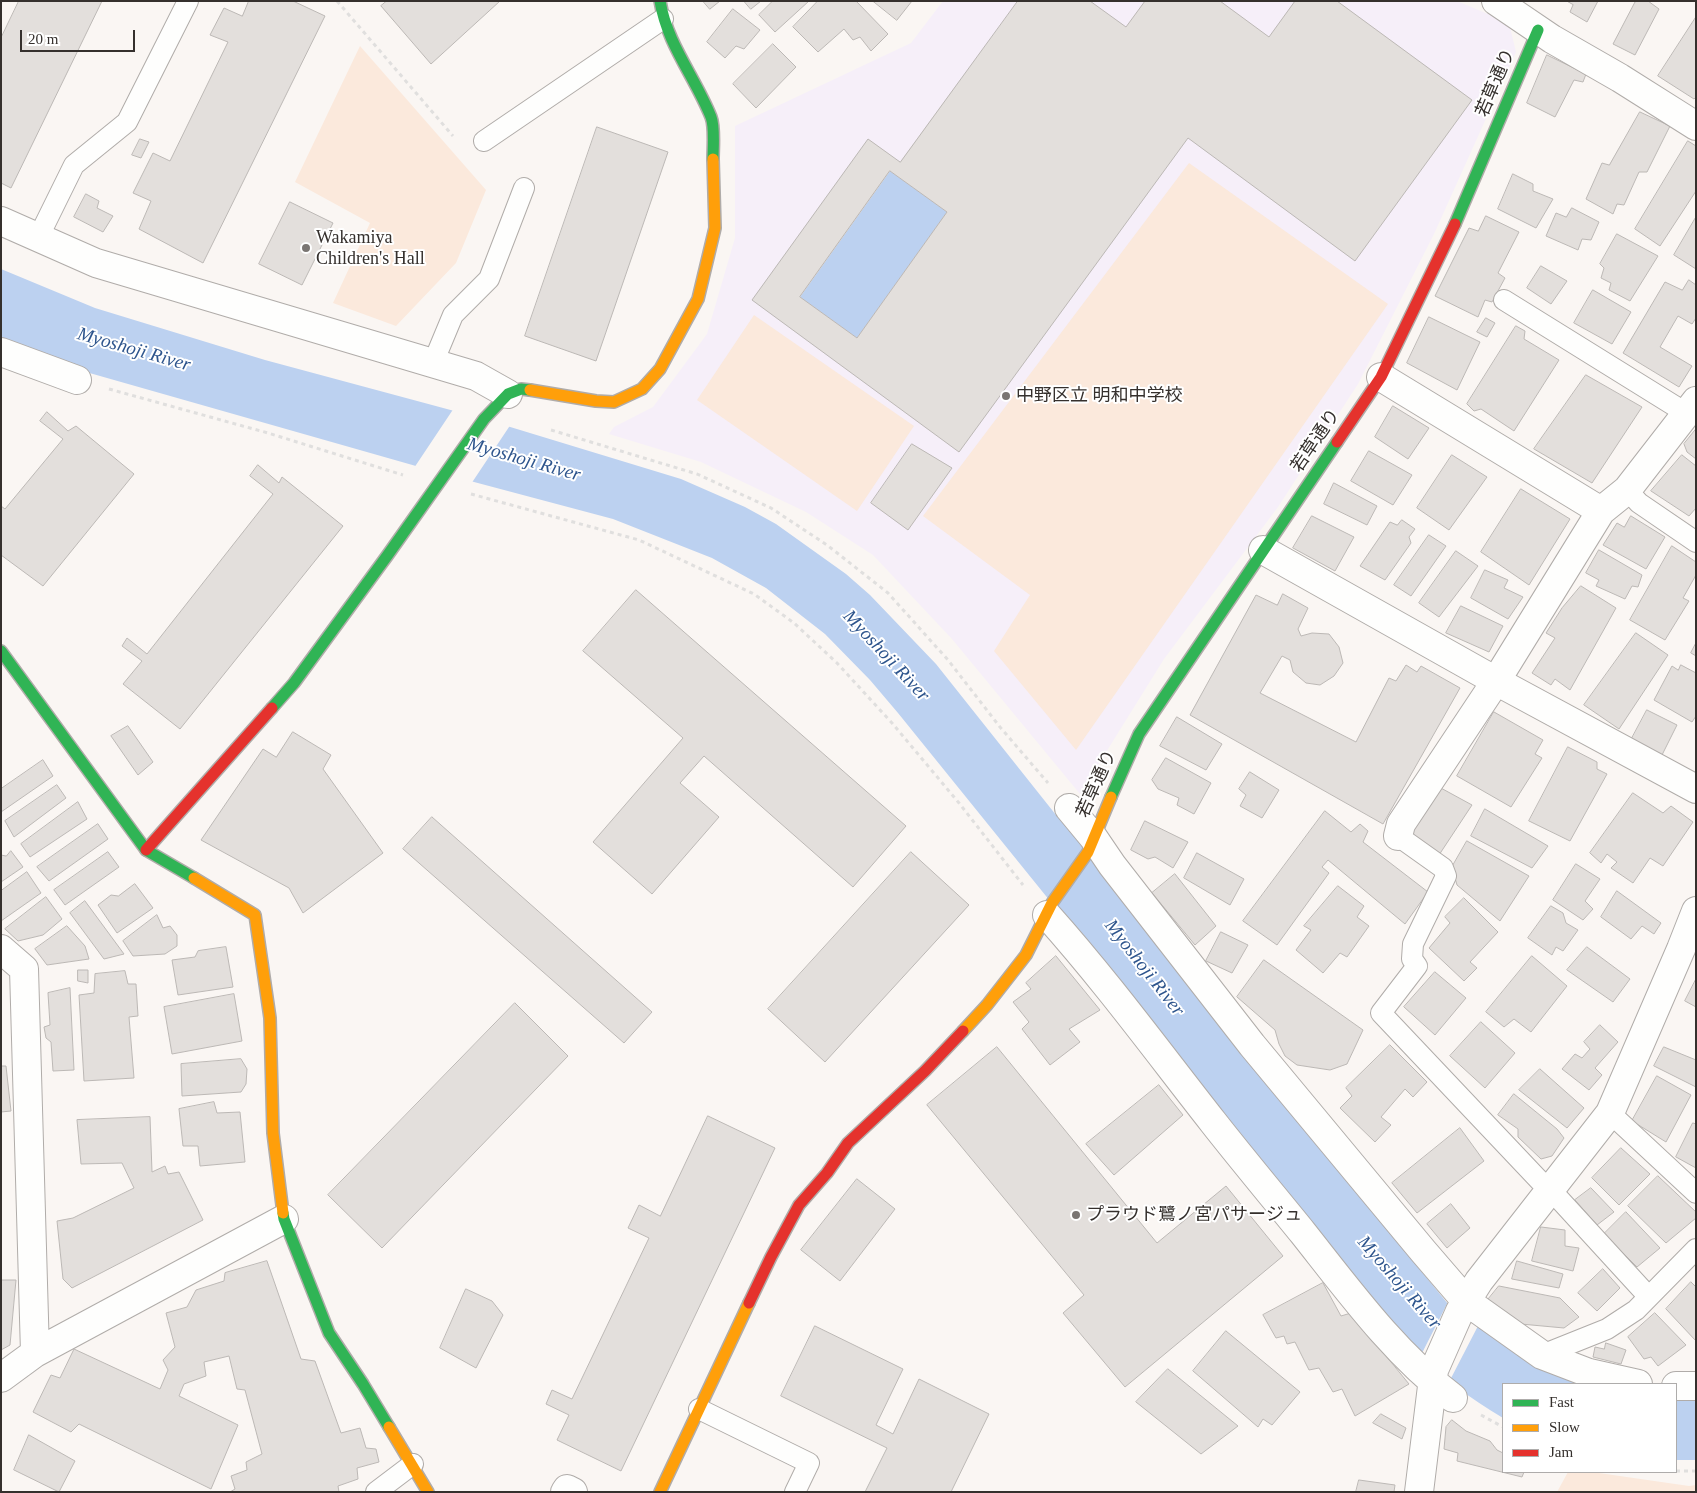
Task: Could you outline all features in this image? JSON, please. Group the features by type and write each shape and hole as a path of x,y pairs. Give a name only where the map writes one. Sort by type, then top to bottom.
{"street":[{"path":"1496,1 1538,30 1620,78 1696,126"},
{"path":"146,850 294,682 484,419 508,394 521,389 596,401 614,402 642,389 660,369 698,299 715,228 712,118 669,35 662,10"},
{"name":"若草通り","path":"660,1492 771,1257 799,1205 827,1173 848,1143 925,1071 987,1005 1026,955 1049,909 1090,844 1139,734 1381,377 1452,230 1538,30"},
{"path":"1,220 96,263 476,376 508,394"},
{"path":"1,352 77,380"},
{"path":"1381,377 1602,511"},
{"path":"1398,836 1401,824 1496,682 1602,511 1627,490 1691,407"},
{"path":"1263,550 1496,682 1696,789"},
{"path":"1,651 146,850 256,914 270,1018 273,1133 284,1219 329,1333 413,1464 428,1492"},
{"path":"1069,808 1090,844 1112,865 1252,1045 1423,1251 1463,1306 1542,1355 1589,1373 1634,1383"},
{"path":"1049,909 1212,1121 1355,1298 1404,1355 1439,1384"},
{"path":"1418,1492 1439,1384 1463,1306 1550,1189 1610,1113 1688,952 1696,910"},
{"path":"1,949 24,968 35,1353"},
{"path":"1,1378 35,1353 284,1219"},
{"path":"1677,1386 1696,1386"},
{"path":"564,1492 567,1489 573,1492"}],"lane":[{"path":"38,238 74,165 127,122 188,1"},
{"path":"484,141 662,10"},
{"path":"433,363 453,315 489,279 524,188"},
{"path":"1504,300 1691,407"},
{"path":"1627,490 1639,503 1696,542"},
{"path":"1398,836 1443,868 1446,876 1414,944 1412,959 1417,966 1381,1012 1539,1180 1550,1189 1648,1296"},
{"path":"1610,1113 1696,1193"},
{"path":"1542,1355 1607,1329 1636,1310 1696,1249"},
{"path":"699,1409 809,1463 795,1492"},
{"path":"376,1492 413,1464"}],"path":[{"path":"337,1 467,152 484,141"},
{"path":"77,380 268,434 407,476 442,478 463,492 639,540 754,594 794,623 838,663 892,723 1049,909"},
{"path":"544,428 696,474 771,508 827,545 888,593 948,660 1000,727 1069,808"},
{"path":"1677,1471 1696,1471"}],"shaded area":[{"name":"中野区立 明和中学校","path":"943,1 1457,1 1509,23 1516,52 1434,234 1358,384 1278,507 1164,659 1080,794 952,639 873,555 806,512 701,462 609,434 614,427 653,407 707,334 735,238 735,126 911,43"},
{"path":"360,46 486,190 456,263 396,326 333,303 370,223 295,182"},
{"path":"1189,163 1388,304 1076,750 994,651 1030,595 923,516"},
{"path":"754,315 914,426 857,511 697,400"},
{"path":"1567,1473 1599,1473 1689,1486 1696,1485 1696,1492 1557,1492"}],"water":[{"path":"890,171 947,212 857,338 800,297"},
{"name":"Myoshoji River","path":"1,269 95,308 265,360 484,419 681,479 745,507 776,524 846,574 870,595 936,664 1056,815 1088,852 1325,1153 1448,1304 1519,1355 1570,1381 1578,1383 1502,1383 1502,1417 1456,1387 1413,1350 870,680 825,634 766,588 712,558 613,519 444,474 86,372 1,339"},
{"path":"1677,1396 1696,1396 1696,1460 1677,1460"}],"pier":[{"path":"454,408 511,424 471,484 414,468"},
{"path":"1449,1300 1479,1324 1448,1384 1419,1359"}],"building":[{"path":"19,1 102,1 11,188 1,183 1,38"},
{"path":"249,1 293,1 325,16 203,263 139,229 151,201 133,193 153,153 170,161 228,42 210,35 224,8 242,16"},
{"path":"387,1 500,1 431,64 381,6"},
{"path":"703,1 720,1 710,9"},
{"path":"744,1 761,1 751,9"},
{"path":"773,1 809,1 775,32 759,15"},
{"path":"818,1 856,1 888,34 871,51 860,37 853,40 844,29 818,52 793,27"},
{"path":"873,1 912,1 897,20"},
{"path":"1018,1 1090,1 1126,27 1145,1 1220,1 1269,37 1295,1 1337,1 1472,100 1355,261 1188,138 959,452 752,300 868,139 900,162","holes":["890,171 947,212 857,338 800,297"]},
{"path":"1567,1 1598,1 1587,22 1570,12 1573,5"},
{"path":"1648,1 1659,9 1635,55 1613,44 1635,2"},
{"path":"733,9 760,30 744,49 736,46 725,58 707,42"},
{"path":"1696,17 1696,97 1694,99 1658,76"},
{"path":"773,44 796,67 756,108 733,84"},
{"path":"1547,55 1586,74 1583,82 1574,80 1555,117 1527,103"},
{"path":"1640,112 1670,126 1647,172 1639,172 1624,205 1617,204 1613,214 1586,199 1602,163 1609,165"},
{"path":"597,127 668,152 596,361 525,336"},
{"path":"140,139 149,142 141,158 132,155"},
{"path":"1688,141 1696,146 1696,191 1660,246 1635,229"},
{"path":"1513,174 1533,184 1533,191 1553,199 1536,228 1498,209"},
{"path":"86,194 99,201 97,208 113,216 103,232 74,217"},
{"path":"290,202 333,223 302,285 259,264"},
{"path":"1572,208 1599,222 1591,240 1582,239 1578,250 1546,236 1556,213 1566,217"},
{"path":"1486,216 1519,232 1498,273 1505,278 1492,302 1485,300 1478,317 1435,296 1469,228 1478,231"},
{"path":"1696,217 1696,269 1674,255"},
{"path":"1617,234 1658,256 1630,301 1609,290 1611,283 1601,278 1604,268 1600,264"},
{"path":"1541,266 1567,281 1551,304 1527,288"},
{"path":"1689,280 1696,285 1696,318 1692,324 1678,316 1660,347 1692,366 1679,387 1623,353 1665,282 1682,290"},
{"path":"1593,290 1631,312 1612,344 1574,323"},
{"path":"1429,317 1480,342 1457,390 1407,363"},
{"path":"1486,318 1495,323 1487,337 1477,332"},
{"path":"1516,326 1525,331 1524,339 1559,360 1514,431 1481,409 1474,411 1467,404"},
{"path":"1586,375 1642,407 1592,483 1534,449"},
{"path":"1393,406 1429,428 1408,459 1375,437"},
{"path":"47,412 68,431 76,426 134,474 43,586 1,555 1,506 5,509 63,439 40,421"},
{"path":"1696,429 1696,459 1687,452 1684,444"},
{"path":"912,444 952,468 908,530 871,503"},
{"path":"1369,451 1412,475 1393,505 1351,481"},
{"path":"1452,455 1487,477 1449,530 1417,508"},
{"path":"1682,455 1696,466 1696,508 1689,516 1651,491"},
{"path":"258,465 279,483 282,477 343,526 180,729 123,684 142,661 122,646 127,638 147,654 273,494 250,476"},
{"path":"1334,483 1377,506 1367,525 1324,504"},
{"path":"1521,489 1570,519 1529,585 1481,552"},
{"path":"1312,516 1354,537 1335,571 1293,548"},
{"path":"1631,516 1665,537 1646,569 1603,545 1617,523 1624,527"},
{"path":"1402,520 1415,529 1409,537 1411,543 1385,580 1360,566 1390,522 1397,525"},
{"path":"1429,535 1446,546 1411,596 1394,585"},
{"path":"1672,546 1696,562 1696,575 1683,598 1689,601 1665,640 1630,620"},
{"path":"1599,550 1642,575 1638,587 1632,586 1625,599 1596,586 1599,580 1586,573"},
{"path":"1456,551 1478,566 1439,617 1419,603"},
{"path":"1485,570 1508,580 1504,588 1523,597 1508,619 1471,598"},
{"path":"1581,586 1616,608 1570,690 1555,679 1551,685 1532,673 1555,638 1546,633 1562,608"},
{"path":"636,590 906,826 853,887 704,756 680,783 719,817 652,894 593,842 683,738 583,651"},
{"path":"1283,594 1308,608 1298,629 1301,636 1312,633 1329,634 1339,647 1343,663 1334,676 1320,685 1306,683 1293,672 1290,660 1282,656 1260,693 1356,742 1389,678 1396,681 1406,665 1417,672 1421,666 1460,688 1383,824 1190,715 1256,595 1277,605"},
{"path":"1461,606 1503,626 1489,652 1446,633"},
{"path":"1636,633 1668,655 1619,729 1584,705"},
{"path":"1696,643 1696,656 1691,653"},
{"path":"1681,665 1696,673 1696,716 1692,722 1654,700 1672,666 1678,670"},
{"path":"1647,710 1677,725 1662,755 1631,740"},
{"path":"1494,712 1543,740 1535,754 1542,758 1511,807 1457,776"},
{"path":"1177,717 1222,744 1206,770 1160,746"},
{"path":"128,726 153,762 138,775 111,736"},
{"path":"293,732 331,755 323,769 383,853 303,913 289,888 201,840 263,749 276,757"},
{"path":"1568,747 1597,762 1597,769 1607,774 1570,841 1529,821"},
{"path":"1166,758 1211,783 1194,814 1177,805 1179,798 1158,789 1152,780"},
{"path":"43,760 53,776 1,812 1,789"},
{"path":"1250,772 1279,790 1262,818 1240,806 1246,795 1239,789"},
{"path":"57,785 66,798 14,837 5,821"},
{"path":"1439,787 1472,805 1439,855 1407,833"},
{"path":"1633,793 1663,813 1671,806 1693,822 1663,866 1650,858 1633,883 1611,868 1617,862 1607,854 1601,863 1590,853"},
{"path":"78,802 87,819 30,857 21,844"},
{"path":"1485,809 1548,846 1532,868 1471,836"},
{"path":"1325,811 1351,832 1360,824 1368,831 1363,842 1428,892 1405,924 1328,860 1322,867 1329,873 1277,945 1243,921"},
{"path":"432,817 652,1012 624,1043 403,849"},
{"path":"1145,821 1188,842 1173,868 1155,857 1148,859 1131,850"},
{"path":"98,824 108,839 49,881 37,867"},
{"path":"1467,841 1529,876 1500,921 1457,885 1452,867"},
{"path":"11,851 23,867 1,882 1,855 6,856"},
{"path":"108,852 119,867 65,905 54,890"},
{"path":"911,852 969,905 825,1062 768,1009"},
{"path":"1197,853 1244,879 1230,905 1184,878"},
{"path":"1576,864 1600,879 1585,901 1593,909 1583,920 1553,900"},
{"path":"27,872 41,893 1,921 1,891"},
{"path":"1175,874 1216,926 1195,945 1152,893"},
{"path":"135,884 153,908 117,933 98,905 111,895 118,896"},
{"path":"1338,886 1364,906 1357,917 1369,926 1347,957 1340,953 1323,973 1296,950 1311,930 1304,926"},
{"path":"1617,891 1661,923 1654,934 1642,926 1631,939 1601,917"},
{"path":"46,897 62,919 43,935 18,941 5,929"},
{"path":"1464,898 1498,932 1470,962 1477,968 1464,981 1429,948 1450,923 1445,917"},
{"path":"85,901 124,954 104,959 70,913"},
{"path":"1551,906 1563,913 1566,923 1578,930 1563,951 1556,947 1552,955 1528,938"},
{"path":"157,915 163,928 170,926 177,935 177,946 165,954 133,956 123,941"},
{"path":"67,926 85,946 89,959 47,965 35,949"},
{"path":"1221,932 1248,945 1232,973 1206,961"},
{"path":"226,947 233,987 178,995 172,960 195,957 198,951"},
{"path":"1587,947 1630,979 1613,1002 1567,970"},
{"path":"1056,956 1100,1010 1069,1029 1080,1042 1050,1065 1022,1029 1029,1022 1013,1002 1031,989 1026,983"},
{"path":"1532,956 1567,986 1531,1032 1514,1019 1504,1027 1486,1012"},
{"path":"1264,960 1363,1030 1347,1064 1330,1070 1297,1065 1285,1056 1275,1030 1237,997"},
{"path":"78,970 88,970 88,983 78,981"},
{"path":"125,971 128,984 136,984 138,1016 129,1017 134,1078 84,1081 79,995 94,993 95,974"},
{"path":"1435,972 1466,998 1435,1035 1404,1007"},
{"path":"1696,979 1696,1007 1685,1001"},
{"path":"70,988 74,1070 53,1071 51,1042 46,1038 44,1027 50,1025 48,993"},
{"path":"234,994 242,1041 172,1054 164,1007"},
{"path":"515,1003 568,1056 382,1248 328,1195"},
{"path":"1481,1022 1515,1053 1485,1088 1450,1056"},
{"path":"1600,1025 1618,1042 1595,1068 1602,1075 1589,1090 1562,1069 1575,1054 1582,1058 1590,1049 1584,1042"},
{"path":"1390,1045 1427,1082 1413,1097 1405,1089 1381,1117 1391,1125 1375,1142 1340,1108 1352,1096 1346,1088"},
{"name":"プラウド鷺ノ宮パサージュ","path":"997,1047 1157,1243 1226,1186 1283,1256 1125,1387 1063,1313 1084,1295 927,1105"},
{"path":"1664,1047 1696,1060 1696,1087 1654,1066"},
{"path":"241,1059 247,1069 246,1084 241,1092 182,1096 181,1064"},
{"path":"1,1066 6,1066 11,1111 1,1112"},
{"path":"1540,1069 1584,1108 1567,1128 1519,1090"},
{"path":"1657,1076 1691,1095 1666,1142 1632,1121"},
{"path":"1159,1085 1183,1115 1114,1175 1086,1144"},
{"path":"1514,1094 1557,1129 1564,1138 1552,1156 1541,1159 1518,1137 1518,1129 1498,1115"},
{"path":"214,1102 217,1113 240,1112 245,1162 200,1166 198,1146 183,1146 179,1109"},
{"path":"708,1116 775,1148 621,1471 557,1440 569,1415 546,1404 552,1390 572,1399 649,1238 628,1228 639,1205 660,1216"},
{"path":"150,1117 152,1172 165,1166 168,1174 179,1172 203,1220 72,1288 63,1279 57,1221 73,1218 134,1188 122,1163 81,1164 77,1120"},
{"path":"1693,1123 1696,1124 1696,1168 1676,1157"},
{"path":"1460,1128 1484,1161 1417,1213 1392,1183"},
{"path":"1621,1148 1650,1174 1619,1205 1592,1178"},
{"path":"1658,1176 1696,1212 1696,1218 1666,1243 1628,1206"},
{"path":"857,1179 895,1209 840,1281 801,1250"},
{"path":"1591,1188 1614,1212 1597,1225 1575,1200"},
{"path":"1451,1204 1470,1228 1447,1248 1427,1224"},
{"path":"1626,1212 1660,1248 1637,1267 1604,1234"},
{"path":"1541,1227 1565,1230 1565,1246 1579,1248 1573,1271 1532,1261"},
{"path":"267,1261 301,1359 315,1361 341,1433 360,1428 366,1448 376,1449 379,1462 357,1468 358,1479 338,1486 339,1492 230,1492 235,1489 231,1476 247,1470 246,1462 262,1454 245,1390 237,1389 229,1356 204,1362 206,1376 184,1384 179,1396 238,1425 211,1489 79,1424 71,1432 33,1412 51,1375 60,1378 74,1349 160,1389 168,1370 163,1360 175,1347 166,1313 187,1307 196,1290 224,1281 225,1273"},
{"path":"1517,1261 1563,1274 1559,1288 1512,1279"},
{"path":"1603,1269 1620,1288 1597,1311 1578,1293"},
{"path":"1,1280 16,1280 10,1345 1,1350"},
{"path":"1691,1282 1696,1287 1696,1341 1666,1309"},
{"path":"1323,1283 1341,1316 1351,1313 1409,1384 1355,1416 1342,1389 1333,1392 1319,1368 1309,1370 1295,1342 1287,1344 1284,1336 1276,1338 1263,1315"},
{"path":"1499,1286 1560,1298 1579,1317 1564,1328 1510,1323 1482,1307"},
{"path":"466,1289 492,1301 503,1315 476,1368 440,1348"},
{"path":"1655,1313 1686,1345 1658,1366 1651,1357 1644,1359 1628,1337"},
{"path":"815,1326 903,1369 876,1425 893,1434 919,1379 989,1414 951,1492 865,1492 887,1448 781,1396"},
{"path":"1226,1331 1300,1392 1272,1425 1263,1419 1258,1427 1193,1371"},
{"path":"1606,1343 1626,1350 1621,1364 1593,1357 1595,1347 1604,1349"},
{"path":"1168,1369 1238,1426 1201,1454 1136,1402"},
{"path":"1381,1414 1406,1428 1402,1439 1373,1423"},
{"path":"1452,1420 1466,1431 1490,1441 1497,1450 1502,1452 1502,1472 1457,1461 1458,1453 1444,1449 1446,1427"},
{"path":"29,1435 75,1461 59,1492 14,1470"},
{"path":"1506,1473 1524,1473 1522,1477"},
{"path":"1359,1480 1395,1485 1394,1492 1356,1492"}],"traffic: fast":[{"path":"660,1 675,46 711,117 713,159"},
{"path":"1455,224 1538,30"},
{"path":"272,708 294,683 484,419 508,394 521,389 530,390"},
{"path":"1111,797 1139,734 1337,442"},
{"path":"1,651 146,850 194,878"},
{"path":"283,1213 329,1333 389,1427"}],"traffic: slow":[{"path":"530,390 596,401 614,402 642,389 660,369 698,299 715,228 713,159"},
{"path":"963,1031 987,1005 1026,955 1052,903 1088,852 1111,797"},
{"path":"194,878 255,915 270,1018 273,1133 283,1213"},
{"path":"660,1492 749,1303"},
{"path":"389,1427 428,1492"}],"traffic: jam":[{"path":"1337,442 1381,377 1455,224"},
{"path":"146,850 272,708"},
{"path":"749,1303 799,1205 827,1173 848,1143 925,1071 963,1031"}],"place":[{"name":"Wakamiya Children's Hall","path":"306,248"},
{"name":"中野区立 明和中学校","path":"1006,396"},
{"name":"プラウド鷺ノ宮パサージュ","path":"1076,1215"}]}
